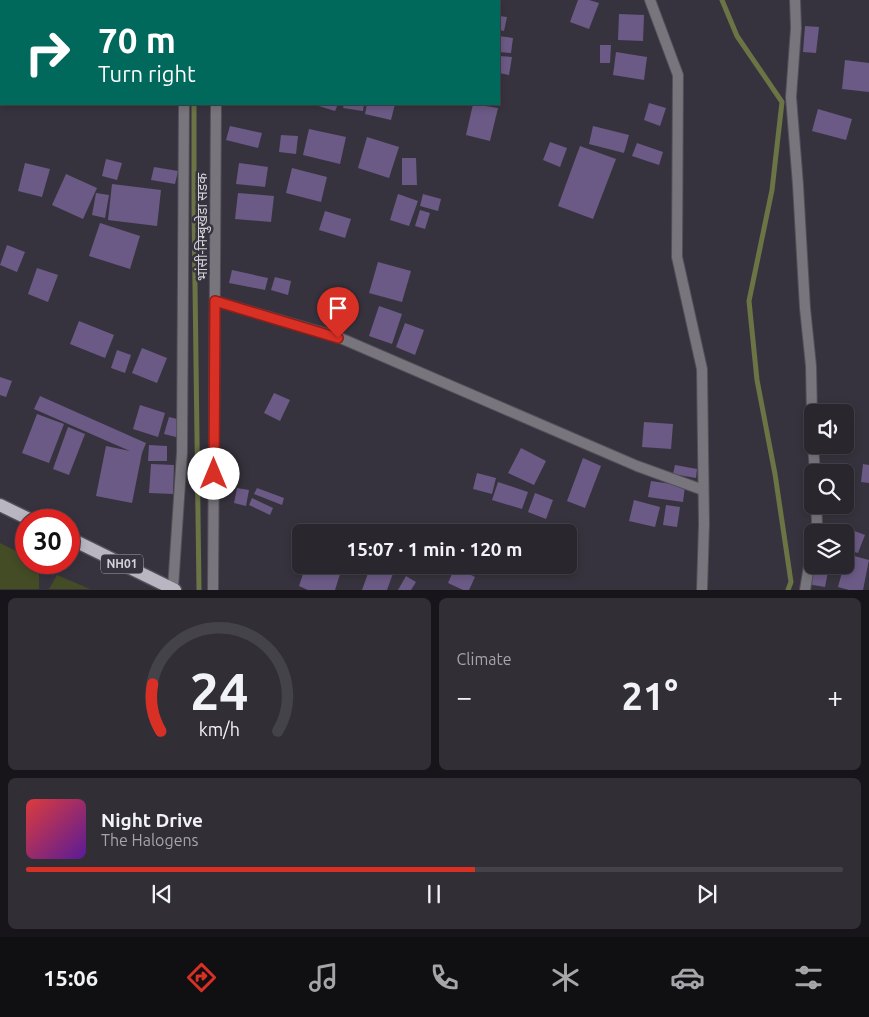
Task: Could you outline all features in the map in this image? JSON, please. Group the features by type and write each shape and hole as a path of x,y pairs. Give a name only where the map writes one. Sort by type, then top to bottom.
{"main road":[{"path":"0,505 15,512"},
{"name":"NH01","path":"80,543 174,589"}],"street":[{"path":"650,0 678,75 677,257 702,369 702,590"},
{"path":"796,0 791,97 805,308 812,366 812,404"},
{"path":"174,589 182,453 184,105"},
{"name":"भांसी-निम्बुखेडा सडक","path":"213,590 216,105"},
{"path":"215,301 338,338 636,466 703,490"},
{"path":"805,590 808,574"}],"green space":[{"path":"0,543 15,550 15,574 39,574 39,589 0,589"},
{"path":"57,575 90,589 49,589"}],"building":[{"path":"578,0 589,0 599,3 589,29 570,22"},
{"path":"619,14 644,15 643,41 618,40"},
{"path":"500,16 507,17 504,31 500,30"},
{"path":"805,26 819,27 816,53 803,52"},
{"path":"500,36 513,38 511,53 500,52"},
{"path":"600,45 611,45 610,63 600,63"},
{"path":"616,52 647,57 644,80 613,75"},
{"path":"500,56 512,57 509,75 500,73"},
{"path":"845,60 869,63 869,92 842,89"},
{"path":"649,103 666,108 660,126 644,120"},
{"path":"315,105 338,105 335,111"},
{"path":"344,105 364,105 363,111 343,108"},
{"path":"367,105 395,105 391,120 365,114"},
{"path":"473,105 498,108 490,141 466,135"},
{"path":"818,109 852,119 846,140 812,131"},
{"path":"230,126 262,133 258,148 226,140"},
{"path":"593,126 629,135 624,153 589,144"},
{"path":"309,129 346,137 340,164 303,155"},
{"path":"281,135 298,136 296,154 279,152"},
{"path":"367,137 399,147 389,178 358,168"},
{"path":"550,142 567,148 560,167 543,160"},
{"path":"637,143 663,152 659,165 632,156"},
{"path":"580,146 616,159 593,219 558,206"},
{"path":"402,158 416,158 417,185 402,185"},
{"path":"106,159 122,163 117,180 102,176"},
{"path":"25,163 50,169 42,197 18,191"},
{"path":"239,163 268,167 265,187 236,184"},
{"path":"154,167 178,171 175,184 151,180"},
{"path":"292,168 327,177 321,202 286,193"},
{"path":"66,174 97,188 83,219 52,205"},
{"path":"112,184 161,190 157,226 108,220"},
{"path":"96,193 109,195 105,218 92,215"},
{"path":"238,193 274,196 271,222 235,219"},
{"path":"398,194 418,201 409,226 390,220"},
{"path":"423,194 441,199 438,211 420,206"},
{"path":"420,210 430,213 425,229 415,226"},
{"path":"325,211 351,219 345,238 319,230"},
{"path":"100,223 140,236 130,269 89,256"},
{"path":"7,245 25,252 17,272 0,265"},
{"path":"378,262 411,271 402,302 369,293"},
{"path":"37,268 58,275 48,302 28,294"},
{"path":"232,270 268,278 265,290 229,283"},
{"path":"275,277 291,281 288,295 271,290"},
{"path":"379,306 402,314 392,344 369,336"},
{"path":"79,321 114,335 105,358 70,344"},
{"path":"405,323 424,330 415,355 396,347"},
{"path":"142,348 167,358 157,383 132,373"},
{"path":"117,350 131,355 125,373 111,368"},
{"path":"0,377 12,381 6,397 0,395"},
{"path":"274,393 290,400 280,421 264,413"},
{"path":"40,396 146,443 142,453 132,503 96,496 106,446 130,451 34,409"},
{"path":"140,405 165,413 158,437 133,429"},
{"path":"37,414 64,424 49,463 22,453"},
{"path":"169,417 181,420 176,437 164,434"},
{"path":"644,422 673,424 671,449 642,447"},
{"path":"68,427 85,434 69,475 53,469"},
{"path":"149,445 167,446 167,461 148,461"},
{"path":"521,448 546,461 534,485 508,473"},
{"path":"583,458 601,466 585,508 567,501"},
{"path":"151,464 174,465 173,494 149,493"},
{"path":"863,464 869,465 869,483 861,482"},
{"path":"675,465 697,469 696,478 673,474"},
{"path":"477,473 496,478 492,494 473,489"},
{"path":"651,481 685,486 683,502 648,497"},
{"path":"498,482 528,492 522,509 492,500"},
{"path":"237,488 249,490 246,506 234,503"},
{"path":"257,488 284,498 282,505 254,494"},
{"path":"535,493 553,500 546,519 528,512"},
{"path":"252,498 273,508 270,515 249,505"},
{"path":"634,500 660,507 655,527 629,521"},
{"path":"666,505 680,507 677,527 663,525"},
{"path":"854,531 865,535 858,553 854,552"},
{"path":"854,556 869,560 863,590 849,590 838,587 842,574 854,574"},
{"path":"303,574 340,574 335,590 308,590 299,586"},
{"path":"368,574 393,574 387,590 362,590"},
{"path":"452,574 469,574 475,577 469,590 463,590 448,583"},
{"path":"809,574 828,574 825,587 807,584"},
{"path":"406,576 416,582 411,590 398,590"}],"waterway":[{"path":"722,0 737,36 782,102 772,190 749,301 757,380 775,474 791,582 788,590"},
{"path":"194,105 199,590"}],"route":[{"path":"214,474 215,301 338,338"}]}
